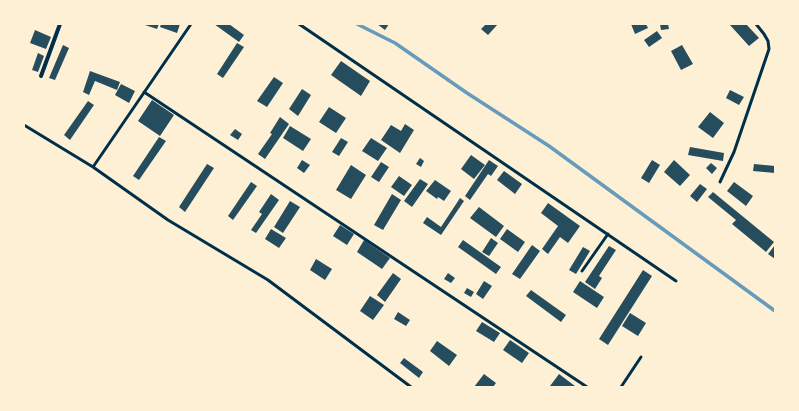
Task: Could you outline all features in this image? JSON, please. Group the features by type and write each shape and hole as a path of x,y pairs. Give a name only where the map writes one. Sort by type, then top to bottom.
{"street":[{"path":"41,76 60,24"}],"lane":[{"path":"93,167 191,24"},
{"path":"299,24 676,280"},
{"path":"720,182 729,166 769,49 768,41 756,24"},
{"path":"144,92 587,387"},
{"path":"24,125 93,167 168,220 268,280 411,387"},
{"path":"582,271 608,234"},
{"path":"621,387 641,358"}],"building":[{"path":"142,24 159,24 157,29"},
{"path":"161,24 180,24 177,33 160,27"},
{"path":"214,24 229,24 244,35 239,42"},
{"path":"377,24 389,24 385,30"},
{"path":"486,24 498,24 488,35 481,29"},
{"path":"631,24 646,24 648,28 635,34"},
{"path":"660,24 668,24 669,29 661,30"},
{"path":"746,24 759,38 749,46 730,25"},
{"path":"35,30 51,37 46,49 30,43"},
{"path":"657,31 662,38 649,47 644,40"},
{"path":"237,43 244,47 223,78 217,74"},
{"path":"63,45 69,48 55,80 49,78"},
{"path":"682,45 693,64 681,70 671,51"},
{"path":"38,53 44,56 38,72 32,70"},
{"path":"341,61 370,81 361,96 331,75"},
{"path":"90,71 120,82 117,90 95,81 89,95 83,92"},
{"path":"274,77 283,83 267,107 257,101"},
{"path":"121,84 135,91 129,103 115,95"},
{"path":"302,89 311,95 298,116 289,109"},
{"path":"730,90 744,97 739,105 726,98"},
{"path":"152,100 174,115 160,136 138,121"},
{"path":"88,101 94,105 70,140 64,135"},
{"path":"329,107 346,118 336,133 319,122"},
{"path":"710,112 724,123 713,138 698,127"},
{"path":"280,117 289,124 265,159 258,154 272,134 270,133"},
{"path":"405,124 414,130 400,153 381,140 391,125 401,131"},
{"path":"290,126 311,139 303,151 283,138"},
{"path":"235,129 242,134 238,140 230,135"},
{"path":"159,137 166,141 139,180 133,176"},
{"path":"341,138 348,142 339,156 332,152"},
{"path":"371,138 387,148 378,161 362,151"},
{"path":"690,147 724,153 723,161 688,155"},
{"path":"471,155 485,165 474,179 461,169"},
{"path":"420,158 424,161 421,167 416,164"},
{"path":"302,160 310,165 304,173 297,168"},
{"path":"489,160 498,166 491,176 488,174 470,200 465,196"},
{"path":"652,160 660,165 649,183 641,178"},
{"path":"674,160 690,175 680,186 664,172"},
{"path":"381,162 389,167 379,182 371,177"},
{"path":"711,163 717,168 712,174 706,168"},
{"path":"207,164 214,168 185,212 179,207"},
{"path":"754,164 775,166 775,173 753,171"},
{"path":"351,165 366,175 351,199 336,190"},
{"path":"504,171 522,184 515,194 497,180"},
{"path":"399,176 412,185 404,196 391,187"},
{"path":"420,179 428,184 412,207 404,201"},
{"path":"435,180 451,191 444,201 438,197 437,199 426,191"},
{"path":"251,182 257,186 233,220 228,216"},
{"path":"734,182 753,196 746,206 727,191"},
{"path":"700,184 707,189 697,202 690,196"},
{"path":"713,192 774,242 766,252 732,224 736,220 708,197"},
{"path":"271,194 279,200 256,233 251,230 262,214 259,212"},
{"path":"392,194 401,200 383,230 374,225"},
{"path":"460,198 464,201 441,235 423,223 427,217 441,227"},
{"path":"290,201 300,207 283,233 274,227"},
{"path":"548,203 580,226 568,243 560,237 548,254 542,249 558,226 541,213"},
{"path":"479,207 504,226 496,237 470,218"},
{"path":"340,225 354,234 347,245 333,236"},
{"path":"271,229 286,238 279,248 265,239"},
{"path":"507,229 525,242 518,252 500,239"},
{"path":"491,238 498,243 489,256 482,252"},
{"path":"364,240 390,258 382,269 357,252"},
{"path":"463,240 501,267 496,274 458,247"},
{"path":"532,245 540,251 520,279 512,274"},
{"path":"775,245 775,259 768,254"},
{"path":"609,246 616,250 599,276 602,278 595,289 585,282"},
{"path":"583,247 590,251 576,274 569,270"},
{"path":"316,259 332,269 325,280 310,270"},
{"path":"643,270 652,276 608,345 599,339"},
{"path":"393,273 401,279 385,302 377,295"},
{"path":"448,273 455,278 451,283 444,279"},
{"path":"484,281 492,286 483,299 476,294"},
{"path":"580,281 604,297 597,308 573,292"},
{"path":"467,288 474,292 471,297 464,293"},
{"path":"531,290 566,315 561,322 526,296"},
{"path":"370,296 384,305 373,320 360,311"},
{"path":"398,312 410,320 406,326 394,319"},
{"path":"630,313 646,323 638,336 622,326"},
{"path":"482,322 500,333 494,342 476,331"},
{"path":"510,340 529,353 522,363 503,350"},
{"path":"437,341 457,355 449,366 430,351"},
{"path":"404,358 423,372 419,378 400,363"},
{"path":"484,374 496,383 493,387 474,387"},
{"path":"559,374 575,386 550,386"}],"waterway":[{"path":"357,24 395,43 467,93 549,146 775,311"}]}
